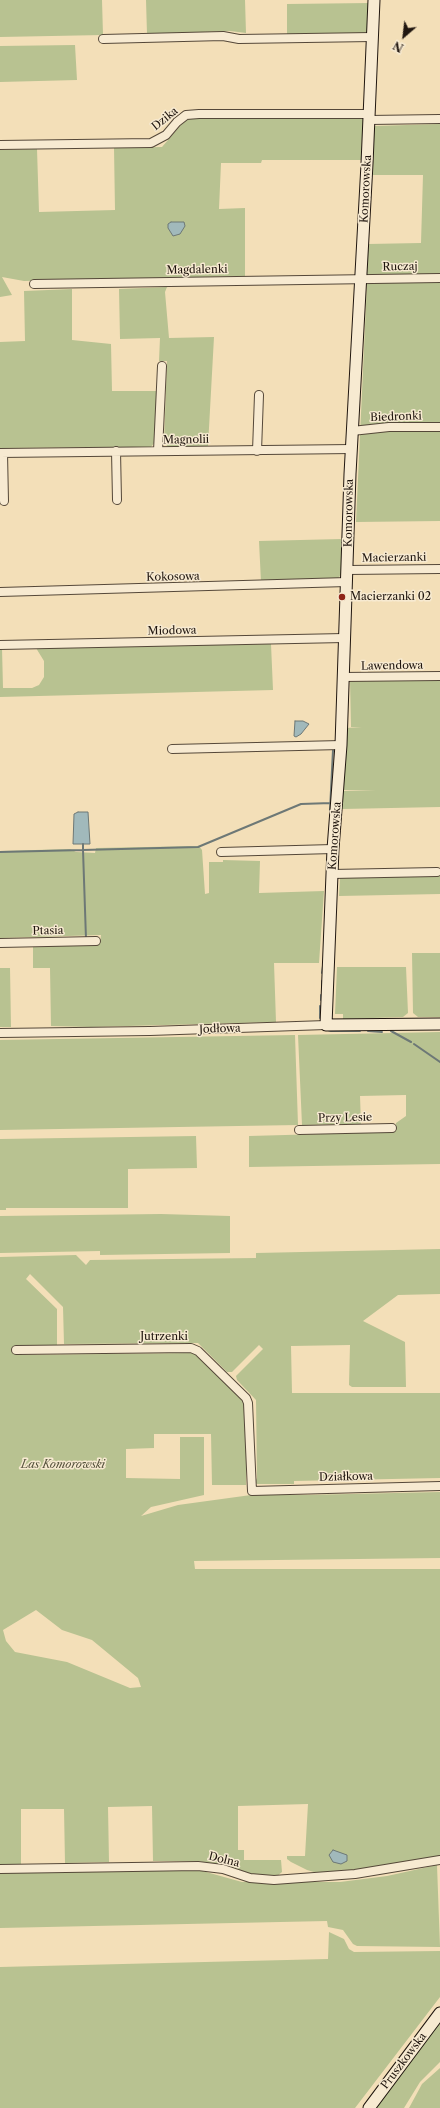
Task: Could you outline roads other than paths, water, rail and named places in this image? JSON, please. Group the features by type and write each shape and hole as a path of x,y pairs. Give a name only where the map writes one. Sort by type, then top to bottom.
{"street":[{"name":"Komorowska","path":"326,1025 333,850 341,745 352,431 361,279 374,0"},
{"path":"103,39 223,36 239,39 372,37"},
{"name":"Dzika","path":"0,145 151,142 166,135 177,122 186,115 199,114 440,119"},
{"name":"Ruczaj","path":"361,279 440,278"},
{"name":"Magdalenki","path":"34,284 361,279"},
{"path":"158,451 162,366"},
{"path":"257,451 259,395"},
{"name":"Biedronki","path":"352,431 388,427 440,427"},
{"name":"Magnolii","path":"4,501 2,453 352,449"},
{"path":"116,452 117,500"},
{"name":"Macierzanki","path":"347,570 440,569"},
{"name":"Kokosowa","path":"0,592 347,582"},
{"name":"Miodowa","path":"0,645 344,638"},
{"name":"Lawendowa","path":"344,677 440,676"},
{"path":"172,749 341,745"},
{"path":"221,852 333,850"},
{"path":"332,874 437,872"},
{"name":"Ptasia","path":"0,943 96,941"},
{"name":"Jodłowa","path":"0,1033 150,1031 326,1025 440,1024"},
{"name":"Przy Lesie","path":"299,1130 392,1128"},
{"name":"Jutrzenki","path":"16,1350 195,1349 206,1358 248,1403 252,1491"},
{"name":"Działkowa","path":"252,1491 440,1486"},
{"name":"Dolna","path":"0,1869 198,1866 223,1869 250,1878 274,1880 355,1874 440,1860"},
{"name":"Pruszkowska","path":"369,2108 440,2013"}],"water":[{"path":"171,222 184,222 185,226 180,234 173,236 168,228 168,224"},
{"path":"295,721 303,721 309,724 301,734 296,737 294,736"},
{"path":"78,812 88,812 90,844 73,844 74,814"},
{"path":"333,1850 347,1855 347,1861 341,1864 333,1862 329,1855"}],"waterway":[{"path":"330,810 333,750"},
{"path":"83,844 83,850 198,847 301,804 331,803"},
{"path":"330,816 330,822"},
{"path":"0,852 83,850 86,939"},
{"path":"322,973 323,966"},
{"path":"322,981 322,986"},
{"path":"321,995 321,1000"},
{"path":"320,1006 320,1018"},
{"path":"328,1030 360,1031"},
{"path":"368,1031 382,1032"},
{"path":"391,1031 411,1042"},
{"path":"414,1044 440,1062"}],"place":[{"name":"Macierzanki 02","path":"342,597"}],"park label":[{"name":"Las Komorowski","path":"63,1465"}]}
